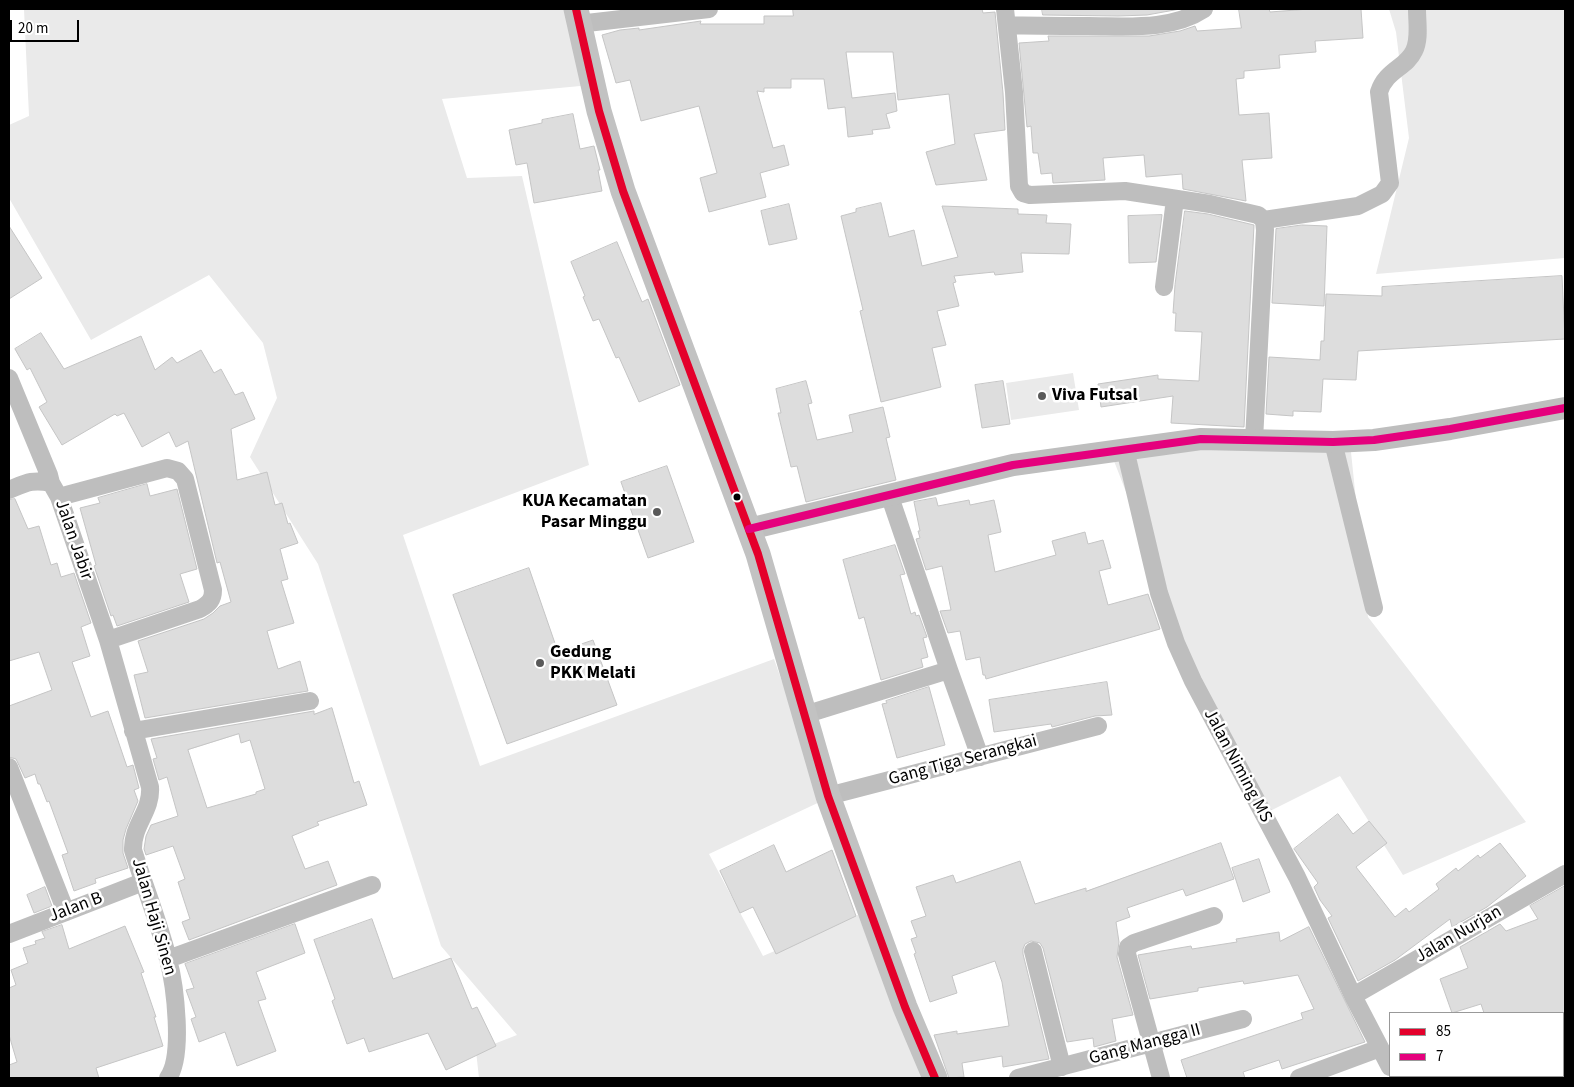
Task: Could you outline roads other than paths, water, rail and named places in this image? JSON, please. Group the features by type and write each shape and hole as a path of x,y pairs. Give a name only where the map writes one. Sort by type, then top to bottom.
{"main road":[{"path":"577,16 604,129 622,191 758,554 828,796 905,1007 935,1078"}],"street":[{"path":"577,16 709,9"},
{"path":"1204,9 1196,14 1169,23 1137,26 1006,17 1014,92 1019,186 1023,193 1030,195 1125,191 1258,215 1264,220 1254,440"},
{"path":"1264,220 1358,206 1382,194 1390,183 1379,92 1382,83 1388,76 1413,54 1418,42 1417,9"},
{"path":"1164,287 1175,199"},
{"path":"9,378 55,490 166,468 178,471 185,479 213,590 213,597 206,606 200,609 108,640"},
{"path":"749,529 1013,465 1201,439 1333,442 1374,440 1450,429 1565,408"},
{"path":"1333,442 1374,608"},
{"name":"Jalan Niming MS","path":"1125,449 1160,593 1176,643 1212,719 1297,877 1353,996 1389,1065"},
{"name":"Jalan Jabir","path":"9,490 38,481 55,490 108,640"},
{"path":"889,494 980,757"},
{"name":"Jalan Haji Sinen","path":"108,640 150,788 151,797 149,805 134,832 133,850 168,958 174,992 177,1039 175,1077"},
{"path":"804,715 949,670"},
{"path":"134,731 310,702"},
{"name":"Gang Tiga Serangkai","path":"828,796 1098,726"},
{"path":"9,767 14,794 66,912"},
{"name":"Jalan Nurjan","path":"1353,996 1565,874"},
{"name":"Jalan B","path":"9,934 143,882"},
{"path":"168,958 372,885"},
{"path":"1161,1078 1127,954 1128,947 1134,943 1214,916"},
{"path":"1033,951 1062,1067"},
{"name":"Gang Mangga II","path":"1018,1078 1243,1019"},
{"path":"1298,1078 1380,1048"}],"place":[{"name":"Viva Futsal","path":"1042,396"},
{"name":"KUA Kecamatan Pasar Minggu","path":"657,512"},
{"name":"Gedung PKK Melati","path":"540,663"}]}
